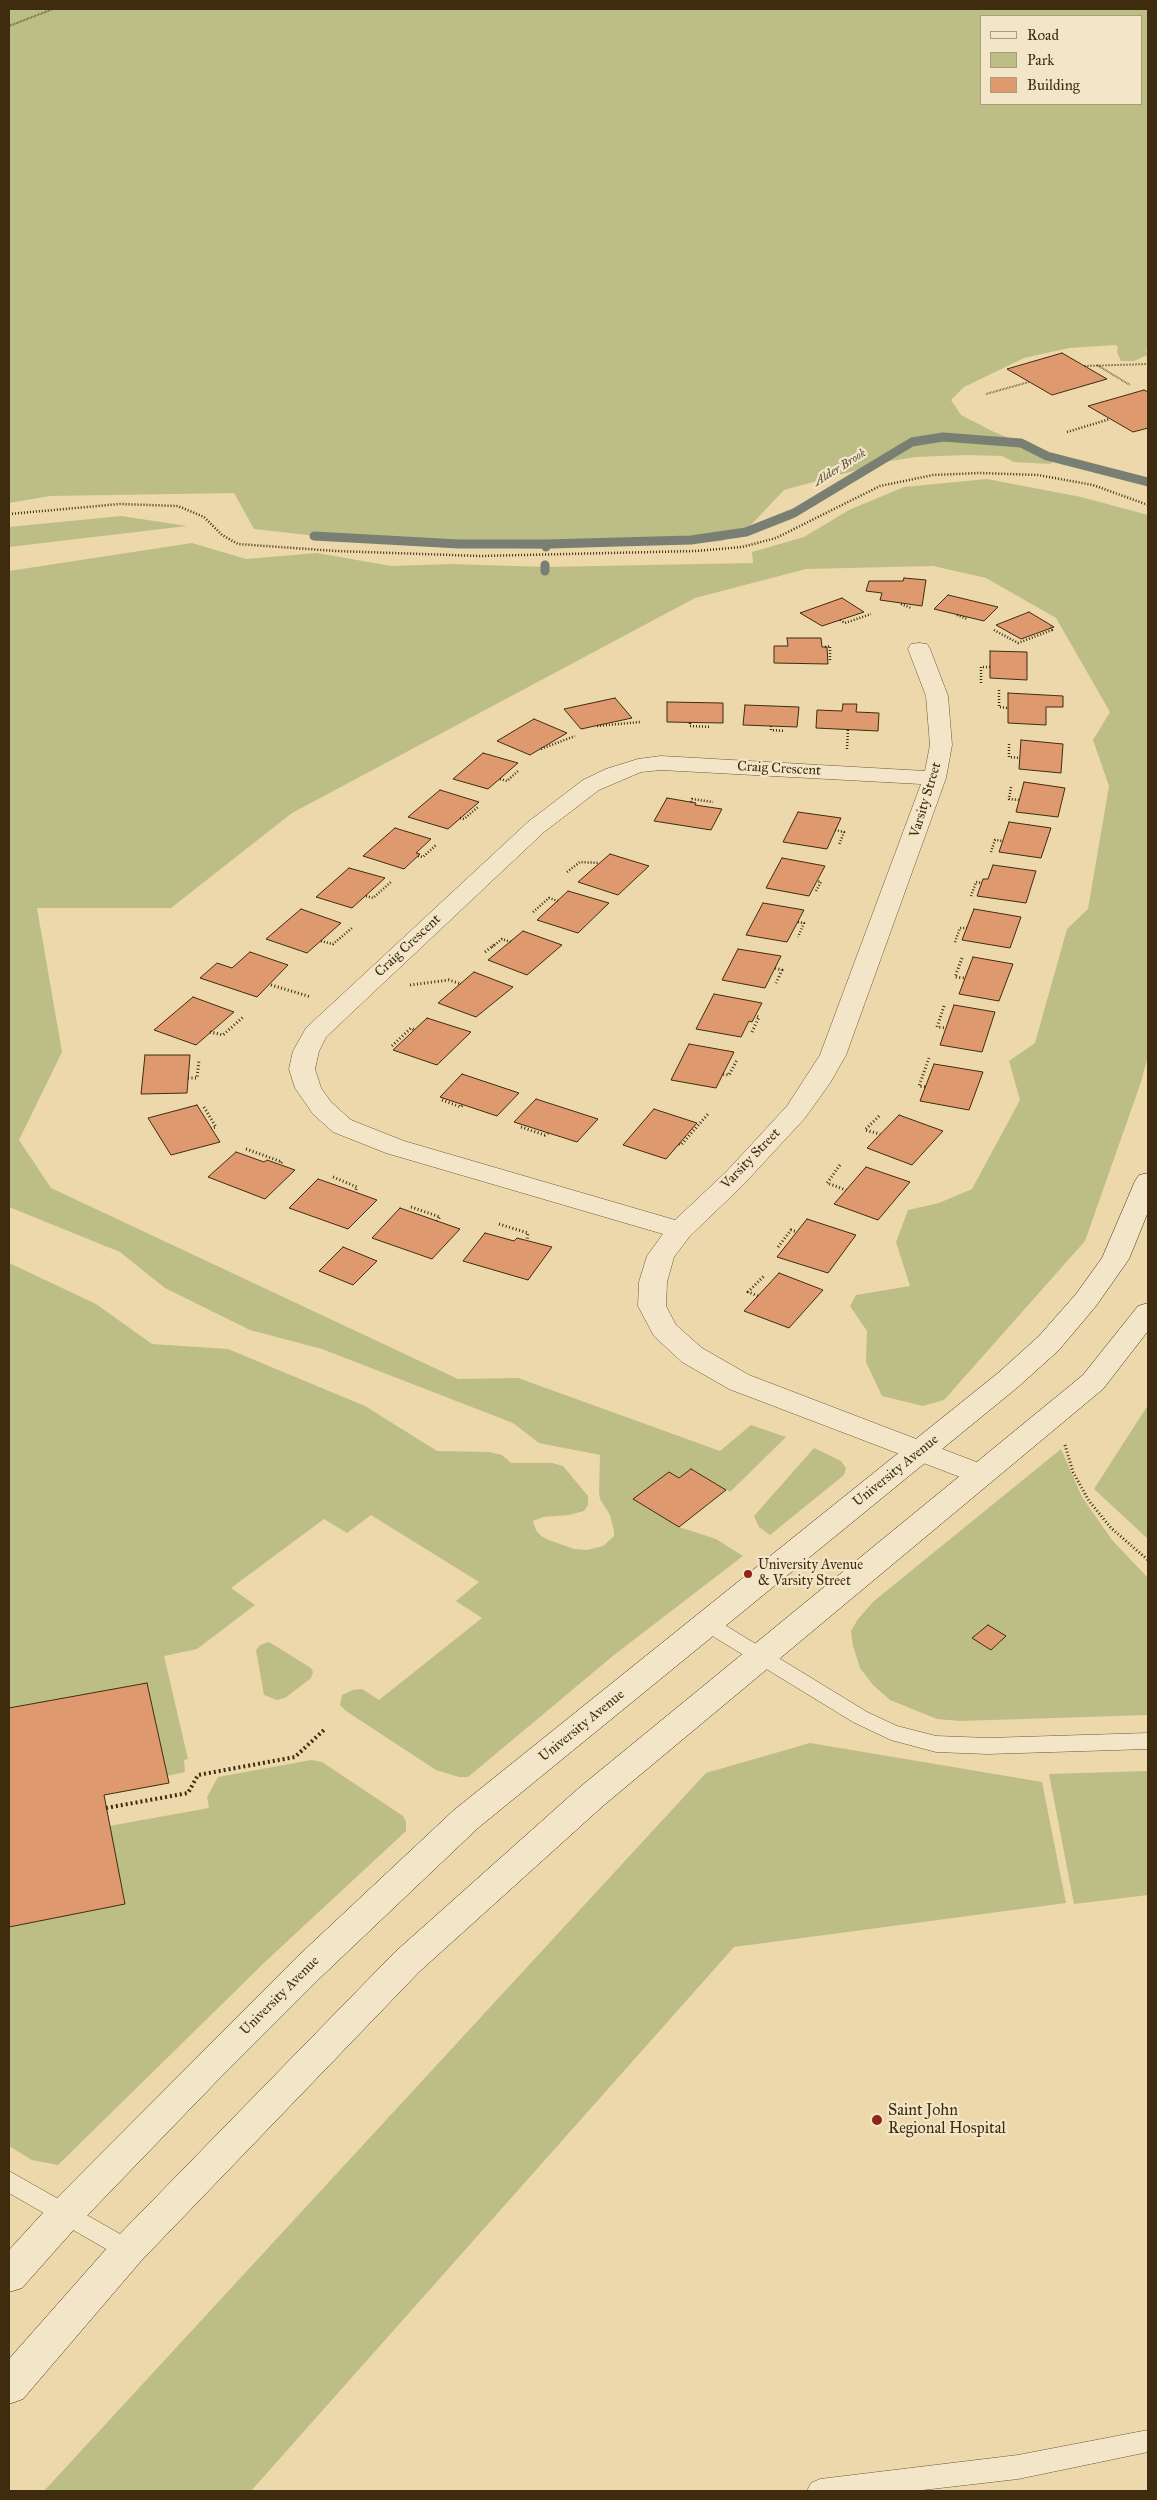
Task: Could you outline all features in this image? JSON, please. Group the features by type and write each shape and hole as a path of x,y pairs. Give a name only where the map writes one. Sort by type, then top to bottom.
{"street":[{"name":"Varsity Street","path":"919,649 937,696 941,745 935,778 833,1055 817,1083 796,1112 734,1178 680,1230 661,1256 653,1282 652,1306 664,1330 692,1355 738,1382 981,1475"},
{"name":"Craig Crescent","path":"680,1230 390,1145 342,1126 322,1108 308,1088 302,1069 306,1050 315,1032 536,827 591,785 614,774 638,766 661,763 935,778"},
{"name":"University Avenue","path":"9,2276 65,2214 308,1967 466,1819 1008,1380 1049,1342 1086,1300 1115,1259 1148,1181"},
{"path":"9,2387 128,2250 301,2069 407,1962 592,1796 1093,1382 1148,1312"}],"lane":[{"path":"708,1624 860,1717 891,1732 936,1744 988,1746 1148,1741"},
{"path":"9,2181 128,2250"},
{"path":"820,2491 1018,2467 1148,2441"}],"path":[{"path":"9,26 53,9"},
{"path":"1084,366 1148,364"},
{"path":"1097,365 1130,385"},
{"path":"986,394 1029,382"},
{"path":"1067,432 1110,419"},
{"path":"9,514 120,504 178,506 204,517 222,536 238,544 336,551 480,556 704,551 749,545 776,538 880,486 933,475 980,473 1038,475 1093,485 1148,505"},
{"path":"901,604 911,608"},
{"path":"840,620 845,623 871,614"},
{"path":"957,615 967,619"},
{"path":"994,630 1018,644 1052,630 1050,628"},
{"path":"825,647 830,646 830,660"},
{"path":"981,683 981,667 990,668"},
{"path":"999,690 999,707 1008,708"},
{"path":"597,726 640,722"},
{"path":"690,723 690,726 711,727"},
{"path":"770,726 771,730 785,731"},
{"path":"541,749 575,736"},
{"path":"1010,744 1009,757 1020,758"},
{"path":"500,778 508,781 519,770"},
{"path":"1012,787 1009,799 1019,800"},
{"path":"691,802 692,799 713,802"},
{"path":"460,818 464,818 478,807"},
{"path":"835,830 844,832 839,845"},
{"path":"991,852 995,840 1003,841"},
{"path":"418,856 423,857 436,844"},
{"path":"567,872 580,862 599,864"},
{"path":"816,891 821,882 817,881"},
{"path":"366,896 374,898 391,882"},
{"path":"972,896 976,882 982,883"},
{"path":"533,912 549,898 558,901"},
{"path":"798,922 804,923 798,937"},
{"path":"321,940 333,944 352,928"},
{"path":"955,942 960,928 967,928"},
{"path":"485,952 502,938 511,942"},
{"path":"962,958 955,977 965,978"},
{"path":"775,968 782,970 776,983"},
{"path":"407,985 449,980 460,984"},
{"path":"271,985 342,1007"},
{"path":"944,1006 937,1026 946,1028"},
{"path":"752,1032 759,1017 756,1016"},
{"path":"210,1032 223,1035 243,1017"},
{"path":"392,1046 411,1028 415,1030"},
{"path":"925,1087 919,1086 928,1058"},
{"path":"188,1078 198,1078 199,1060"},
{"path":"723,1074 730,1075 737,1060"},
{"path":"442,1100 461,1107 464,1104"},
{"path":"204,1107 216,1127 212,1128"},
{"path":"678,1144 682,1145 708,1114"},
{"path":"879,1116 865,1130 880,1134"},
{"path":"521,1127 545,1135 548,1133"},
{"path":"246,1149 282,1162 280,1164"},
{"path":"840,1165 827,1183 846,1190"},
{"path":"332,1177 357,1187 355,1192"},
{"path":"411,1207 440,1217 437,1221"},
{"path":"499,1224 528,1233 526,1240"},
{"path":"778,1247 791,1230 797,1232"},
{"path":"758,1296 748,1292 764,1276"},
{"path":"1055,1414 1074,1472 1089,1501 1111,1528 1148,1560"},
{"path":"106,1808 188,1793 198,1775 295,1756 326,1728"}],"green space":[{"path":"9,9 1148,9 1148,348 1146,350 1148,355 1134,361 1121,361 1117,352 1118,347 1115,345 1069,348 1024,358 964,387 951,400 961,415 994,432 1054,456 1056,460 1050,464 1014,462 1002,456 966,455 916,457 890,461 784,490 750,526 722,541 545,549 424,545 254,529 234,493 50,496 9,503"},
{"path":"987,479 1081,497 1148,515 1148,1056 1141,1082 1085,1241 944,1400 923,1406 882,1396 866,1362 867,1331 850,1306 856,1295 910,1286 896,1242 908,1210 939,1203 972,1189 1020,1100 1009,1061 1035,1043 1067,929 1088,909 1109,786 1093,740 1110,712 1056,618 986,578 933,566 806,569 695,598 292,813 171,908 37,908 62,1052 19,1140 51,1188 458,1379 518,1378 720,1451 751,1425 786,1437 730,1492 691,1469 679,1478 669,1472 634,1499 679,1527 716,1539 743,1556 614,1655 468,1777 459,1777 436,1770 346,1711 340,1705 342,1695 353,1690 362,1689 379,1700 482,1618 456,1601 479,1582 371,1515 347,1533 324,1519 231,1588 255,1605 197,1649 164,1656 188,1759 184,1760 185,1772 167,1776 147,1683 9,1708 9,1263 96,1304 152,1344 228,1349 365,1406 437,1451 489,1452 502,1455 511,1463 552,1463 563,1466 588,1496 588,1505 584,1511 569,1515 543,1517 533,1521 536,1530 541,1536 549,1540 574,1549 587,1550 603,1546 614,1536 614,1531 610,1515 600,1499 600,1455 539,1443 513,1423 322,1349 250,1330 165,1288 120,1252 9,1207 9,571 192,543 246,559 317,553 391,566 452,564 546,567 753,563 752,552 804,537 849,510 904,487"},
{"path":"121,516 187,526 9,547 9,527"},
{"path":"1148,1405 1148,1539 1094,1489"},
{"path":"814,1448 841,1461 846,1468 844,1475 770,1535 759,1527 754,1516"},
{"path":"1061,1449 1082,1497 1112,1540 1148,1578 1148,1715 960,1721 937,1719 890,1700 873,1685 860,1668 853,1646 851,1631 858,1619 874,1601"},
{"path":"269,1642 311,1668 313,1672 311,1678 285,1698 277,1700 264,1695 256,1650 260,1645"},
{"path":"810,1743 1042,1782 1066,1903 734,1947 251,2491 44,2491 706,1773"},
{"path":"311,1760 322,1762 403,1816 406,1822 406,1831 266,1961 58,2165 32,2160 9,2146 9,1927 125,1904 109,1826 209,1808 207,1797 218,1777"},
{"path":"1148,1771 1148,1895 1074,1904 1049,1774"}],"building":[{"path":"1062,353 1107,379 1052,395 1007,369"},
{"path":"1144,390 1148,392 1148,428 1133,432 1088,406"},
{"path":"904,578 926,580 922,606 880,600 882,593 866,591 869,581 903,581"},
{"path":"948,595 998,607 984,621 934,609"},
{"path":"842,598 864,612 822,626 800,613"},
{"path":"1029,612 1054,627 1021,639 996,625"},
{"path":"787,638 821,638 822,647 827,647 828,664 774,663 774,646 788,646"},
{"path":"990,651 1027,652 1027,680 990,678"},
{"path":"1008,693 1063,696 1063,707 1046,707 1046,725 1008,723"},
{"path":"615,698 632,718 581,729 564,709"},
{"path":"667,702 723,703 723,723 667,722"},
{"path":"843,704 857,704 856,712 879,713 878,731 816,728 817,710 842,711"},
{"path":"745,705 799,707 797,727 743,725"},
{"path":"534,719 567,733 530,755 497,741"},
{"path":"1021,740 1063,744 1061,773 1019,769"},
{"path":"483,753 518,763 488,789 453,779"},
{"path":"1024,782 1065,788 1058,817 1016,812"},
{"path":"440,790 479,802 448,829 408,817"},
{"path":"667,798 722,809 711,830 654,821"},
{"path":"798,812 841,818 827,849 783,842"},
{"path":"1009,822 1051,828 1041,858 999,852"},
{"path":"395,828 431,839 416,853 420,854 404,869 363,856"},
{"path":"610,854 649,866 618,895 578,882"},
{"path":"782,858 825,866 809,896 766,888"},
{"path":"993,865 1036,871 1026,903 977,896 983,879 988,879"},
{"path":"349,868 385,878 352,908 316,897"},
{"path":"568,891 609,903 578,933 537,920"},
{"path":"763,903 804,910 787,942 746,935"},
{"path":"301,909 341,923 307,953 266,939"},
{"path":"974,909 1021,917 1010,948 962,940"},
{"path":"523,931 562,945 527,975 488,960"},
{"path":"738,949 781,956 765,988 722,980"},
{"path":"250,952 288,965 257,997 200,978 217,963 232,968"},
{"path":"973,957 1013,964 999,1001 959,994"},
{"path":"474,972 513,987 476,1017 438,1003"},
{"path":"714,994 762,1003 752,1022 749,1021 741,1037 696,1029"},
{"path":"193,997 234,1012 196,1045 154,1030"},
{"path":"954,1005 995,1012 982,1052 940,1045"},
{"path":"427,1018 471,1032 437,1065 393,1050"},
{"path":"689,1044 734,1052 716,1088 671,1080"},
{"path":"145,1055 190,1055 187,1093 141,1094"},
{"path":"934,1064 983,1072 969,1110 920,1101"},
{"path":"462,1074 519,1093 497,1116 440,1097"},
{"path":"536,1099 598,1119 577,1142 514,1122"},
{"path":"197,1105 220,1142 171,1155 148,1118"},
{"path":"654,1109 697,1123 666,1159 623,1145"},
{"path":"899,1115 943,1131 912,1165 867,1148"},
{"path":"236,1152 295,1170 265,1199 208,1177"},
{"path":"866,1167 910,1182 878,1220 834,1204"},
{"path":"318,1179 377,1200 348,1229 289,1208"},
{"path":"400,1208 460,1229 432,1259 372,1238"},
{"path":"807,1219 856,1235 828,1273 777,1257"},
{"path":"485,1233 514,1241 517,1238 552,1247 528,1280 463,1261"},
{"path":"343,1247 377,1261 353,1285 319,1271"},
{"path":"779,1273 823,1290 789,1328 744,1311"},
{"path":"691,1469 726,1490 679,1527 633,1499 669,1472 679,1478"},
{"path":"988,1625 1006,1636 991,1650 972,1638"},
{"path":"147,1683 169,1783 104,1795 125,1904 9,1927 9,1708"}],"waterway":[{"name":"Alder Brook","path":"547,544 691,540 746,532 794,513 912,442 943,437 1021,443 1047,456 1148,482"},
{"path":"314,536 459,544 547,544"},
{"name":"Alder Brook","path":"545,565 545,571"}],"place":[{"name":"University Avenue & Varsity Street","path":"748,1574"},
{"name":"Saint John Regional Hospital","path":"877,2120"}]}
